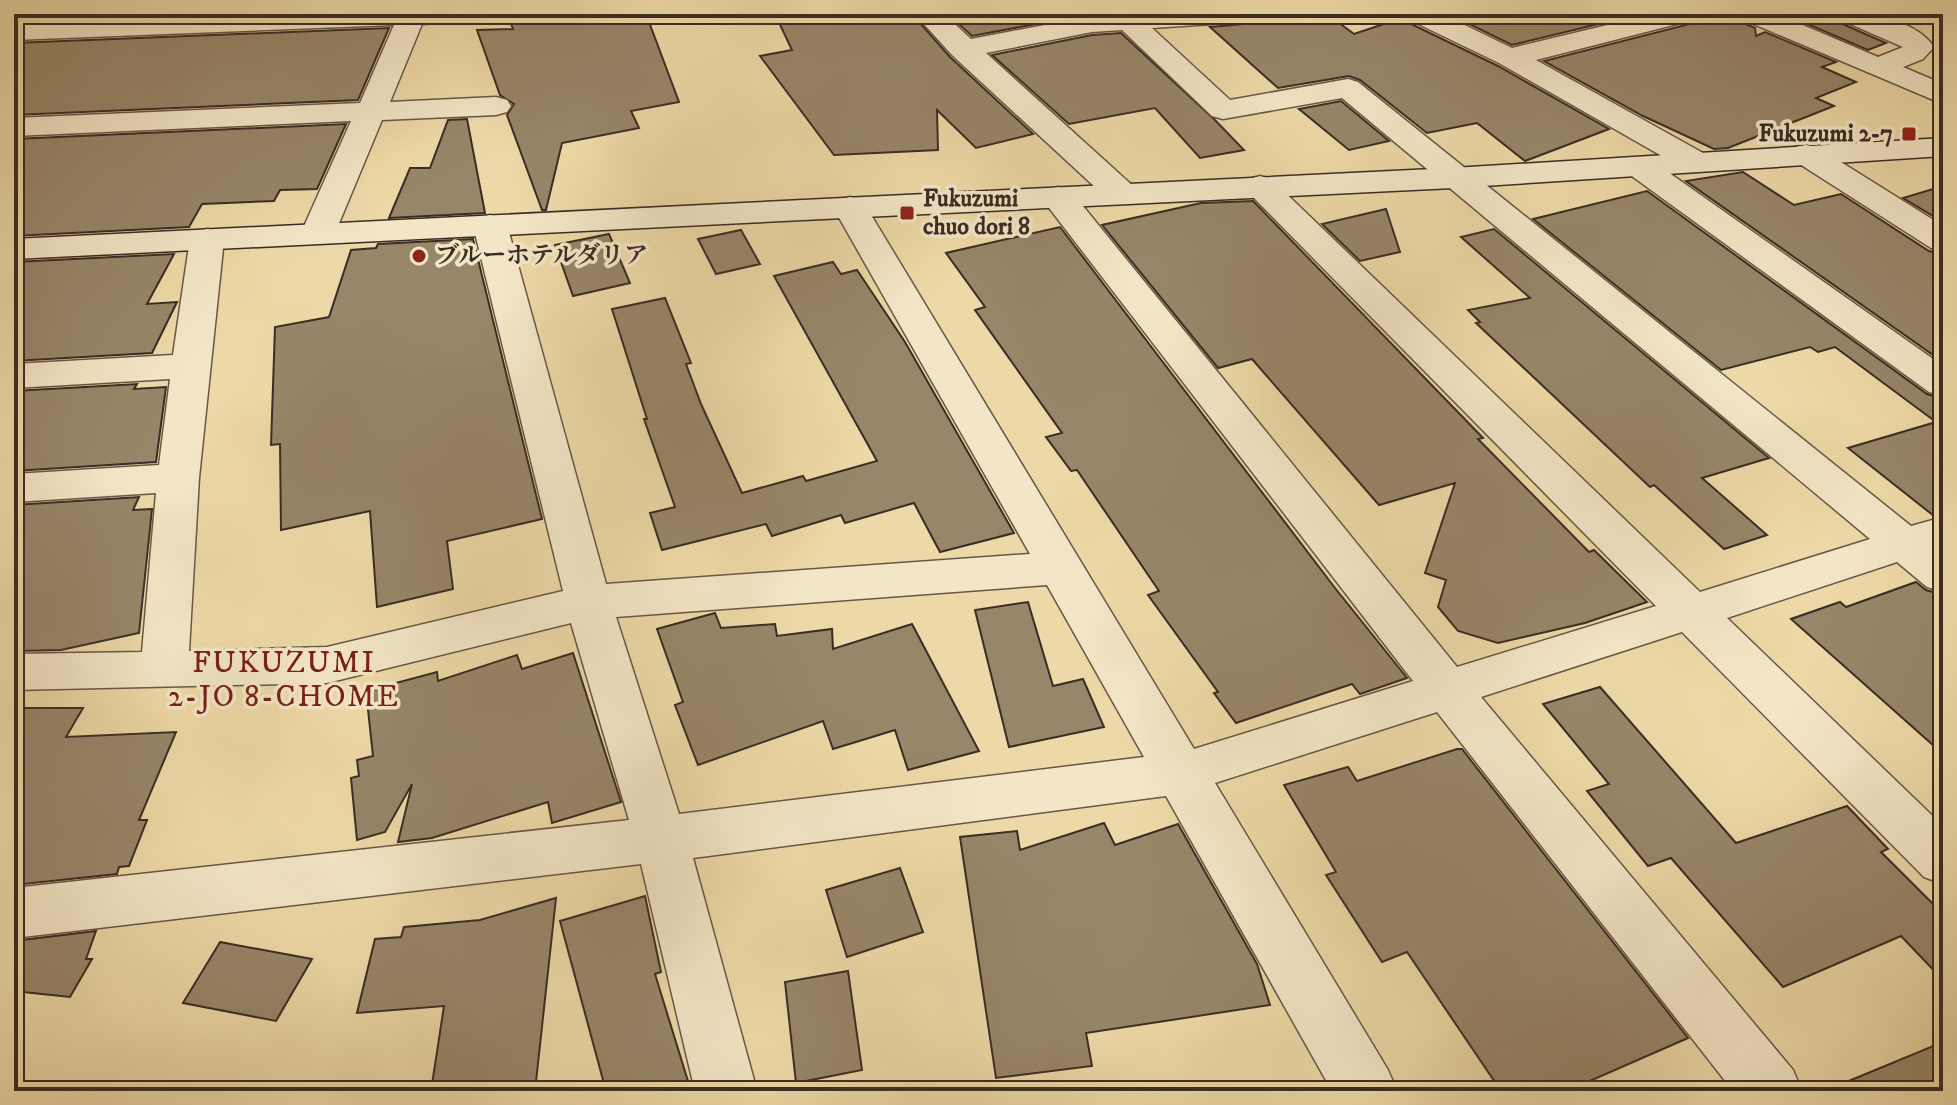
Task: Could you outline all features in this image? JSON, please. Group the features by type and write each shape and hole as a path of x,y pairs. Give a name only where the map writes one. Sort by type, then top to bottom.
{"street":[{"path":"14,32 125,21 481,14"},
{"path":"928,14 962,49 1121,193"},
{"path":"1420,14 1509,57 1692,160"},
{"path":"1509,57 1567,46 1683,14"},
{"path":"1754,14 1943,95"},
{"path":"1851,14 1910,39 1920,47 1913,53 1878,67"},
{"path":"318,233 413,15"},
{"path":"962,49 1044,22 1231,15"},
{"path":"1128,21 1223,110 1348,88 1453,178 1924,538 1943,576"},
{"path":"14,127 496,106"},
{"path":"14,249 1453,178 1640,167 1692,160 1943,147"},
{"path":"1806,154 1943,241"},
{"path":"1640,167 1943,384"},
{"path":"1260,186 1943,861"},
{"path":"1058,197 1448,691 1771,1091"},
{"path":"850,207 1366,1091"},
{"path":"490,225 588,602 661,839 726,1091"},
{"path":"164,670 178,478 207,239"},
{"path":"14,376 191,366"},
{"path":"14,488 178,478"},
{"path":"14,913 661,839 1182,773 1924,538"},
{"path":"14,672 327,665 588,602 1062,568"}],"building":[{"path":"24,14 156,14 18,21"},
{"path":"574,14 646,14 679,102 631,111 639,128 562,143 546,210 542,210 507,115 514,104 500,95 477,30 513,29 511,24"},
{"path":"775,14 912,14 950,57 1033,134 976,148 937,110 938,150 834,155 760,56 792,50"},
{"path":"948,14 1027,14 1036,24 972,36"},
{"path":"1259,14 1327,14 1354,34 1405,17 1409,23 1498,66 1609,129 1525,161 1477,123 1427,133 1360,80 1349,76 1278,88 1210,27 1254,23"},
{"path":"1449,14 1640,14 1512,45"},
{"path":"1699,14 1738,14 1743,23 1755,28 1756,36 1765,32 1836,62 1822,67 1856,82 1816,98 1834,106 1728,148 1714,149 1643,116 1544,61 1694,23"},
{"path":"1813,14 1832,14 1840,23 1886,43 1868,50 1798,20"},
{"path":"389,28 358,100 14,115 14,43"},
{"path":"1121,33 1244,150 1200,158 1155,108 1069,124 992,55 1092,35"},
{"path":"1341,101 1389,141 1349,150 1299,109"},
{"path":"467,119 485,213 389,218 410,168 430,168 448,120"},
{"path":"346,124 317,189 280,190 274,201 202,204 189,227 14,236 14,139"},
{"path":"1743,172 1794,205 1841,194 1929,251 1943,254 1943,362 1686,181"},
{"path":"1943,186 1943,222 1903,198"},
{"path":"1647,191 1927,394 1943,399 1943,514 1934,516 1848,448 1936,422 1835,347 1818,352 1810,347 1721,370 1533,219"},
{"path":"1253,201 1589,552 1594,550 1647,602 1585,623 1498,643 1458,631 1438,607 1446,580 1425,573 1455,483 1379,505 1252,359 1218,368 1102,225 1201,203"},
{"path":"1386,209 1400,252 1360,261 1322,224"},
{"path":"1060,227 1407,678 1360,694 1352,684 1236,723 1214,693 1218,692 1148,595 1159,591 1077,470 1071,471 1046,437 1062,433 975,310 985,307 946,253"},
{"path":"1494,229 1769,458 1702,478 1767,535 1724,549 1654,485 1650,487 1476,323 1480,322 1468,310 1530,298 1461,237"},
{"path":"741,230 760,264 716,274 698,239"},
{"path":"609,234 630,283 573,296 555,245"},
{"path":"473,239 542,519 447,541 453,589 377,607 370,511 281,530 280,444 271,445 275,327 329,317 351,250 376,248 378,244"},
{"path":"174,254 147,304 177,302 152,353 14,361 14,262"},
{"path":"833,262 841,274 857,270 905,342 1014,533 940,552 914,503 845,523 841,515 772,536 766,524 662,550 650,513 675,507 644,419 647,419 612,309 665,298 691,363 686,364 701,404 742,493 803,476 806,481 877,461 774,276"},
{"path":"137,384 134,389 166,387 156,462 14,471 14,391"},
{"path":"139,497 133,510 152,509 139,633 61,650 14,651 14,505"},
{"path":"1916,582 1926,590 1943,595 1943,754 1791,619 1840,602 1846,607"},
{"path":"1028,602 1053,686 1083,679 1104,727 1009,747 975,610"},
{"path":"715,613 721,628 775,624 777,636 832,629 833,649 912,624 979,751 908,770 895,730 833,749 823,721 698,765 675,705 683,702 657,629"},
{"path":"573,653 621,802 552,823 548,802 432,838 398,842 412,784 385,832 357,840 351,778 359,776 357,760 373,756 366,691 437,672 438,681 517,655 522,669"},
{"path":"1600,687 1736,843 1847,806 1888,849 1881,852 1943,914 1943,980 1901,936 1783,987 1671,858 1648,866 1587,791 1609,784 1543,704"},
{"path":"14,708 83,708 66,737 176,732 139,820 147,820 129,866 119,867 117,874 14,885"},
{"path":"1462,749 1688,1038 1567,1091 1501,1091 1407,952 1382,962 1326,875 1336,872 1284,785 1348,767 1357,781"},
{"path":"1104,823 1115,845 1178,824 1257,964 1270,1005 1086,1033 1092,1066 996,1078 960,837 1017,831 1020,850"},
{"path":"900,868 923,932 847,957 826,890"},
{"path":"645,896 661,972 655,974 691,1091 606,1091 560,921"},
{"path":"556,898 535,1091 431,1091 444,1006 357,1013 375,939 401,937 404,927 480,920"},
{"path":"96,931 86,959 92,959 70,997 14,991 14,941"},
{"path":"220,942 312,959 276,1021 183,1003"},
{"path":"848,971 862,1070 796,1083 785,982"},
{"path":"1943,1042 1943,1091 1827,1091 1827,1090"}],"place":[{"name":"Fukuzumi 2-7","path":"1909,134"},
{"name":"Fukuzumi chuo dori 8","path":"907,213"},
{"name":"ブルーホテルダリア","path":"419,256"}],"district":[{"name":"FUKUZUMI 2-JO 8-CHOME","path":"284,680"}]}
